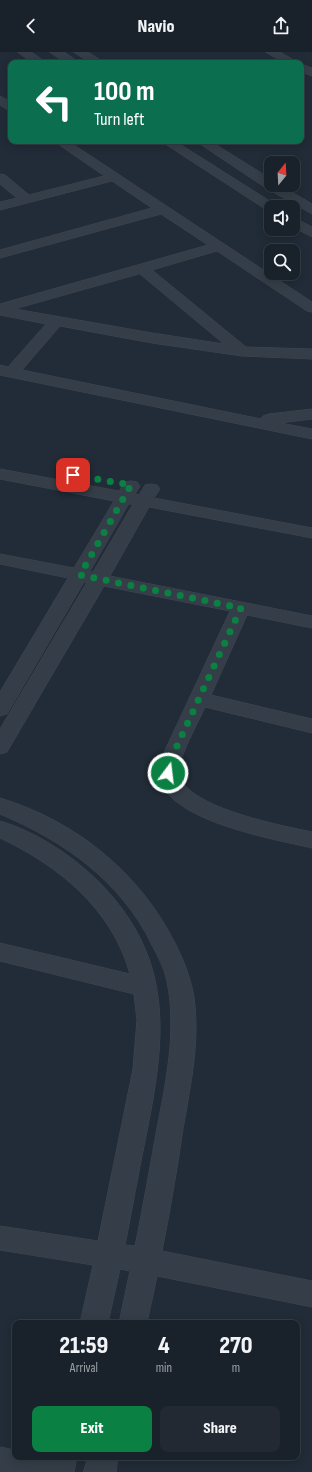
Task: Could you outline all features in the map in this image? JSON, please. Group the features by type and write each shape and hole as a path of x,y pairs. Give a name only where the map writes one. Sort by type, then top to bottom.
{"street":[{"path":"23,52 36,60"},
{"path":"56,52 69,60"},
{"path":"80,52 94,60"},
{"path":"272,52 287,60"},
{"path":"64,144 312,308"},
{"path":"172,144 264,202"},
{"path":"207,144 264,181"},
{"path":"248,171 264,167"},
{"path":"0,206 114,177"},
{"path":"0,178 27,199"},
{"path":"282,192 312,210"},
{"path":"0,254 162,209"},
{"path":"300,225 312,233"},
{"path":"0,310 220,246"},
{"path":"142,269 242,351"},
{"path":"0,310 152,338 242,351 312,354"},
{"path":"29,382 6,371 57,320"},
{"path":"0,383 29,382 258,428 312,434"},
{"path":"258,428 275,418 312,414"},
{"path":"258,428 312,445"},
{"path":"0,462 312,533"},
{"path":"0,474 128,491"},
{"path":"0,709 128,491"},
{"path":"147,495 312,518"},
{"path":"0,747 147,495"},
{"path":"0,559 312,622"},
{"path":"241,608 170,761 168,773 172,783 181,794 212,814 312,840"},
{"path":"200,699 312,726"},
{"path":"0,806 40,823 76,843 103,863 125,885 149,914 162,937 173,965 180,992 182,1048 176,1093 147,1261 134,1320"},
{"path":"0,829 24,839 58,859 83,879 108,904 125,931 137,956 146,987 149,1019 146,1063 110,1255 95,1320"},
{"path":"0,952 146,987"},
{"path":"0,1238 147,1261 312,1294"},
{"path":"58,1472 61,1460"},
{"path":"100,1472 103,1460"},
{"path":"0,1462 43,1472"}],"route":[{"path":"73,475 131,485 80,575 241,608 170,761 168,773"}]}
